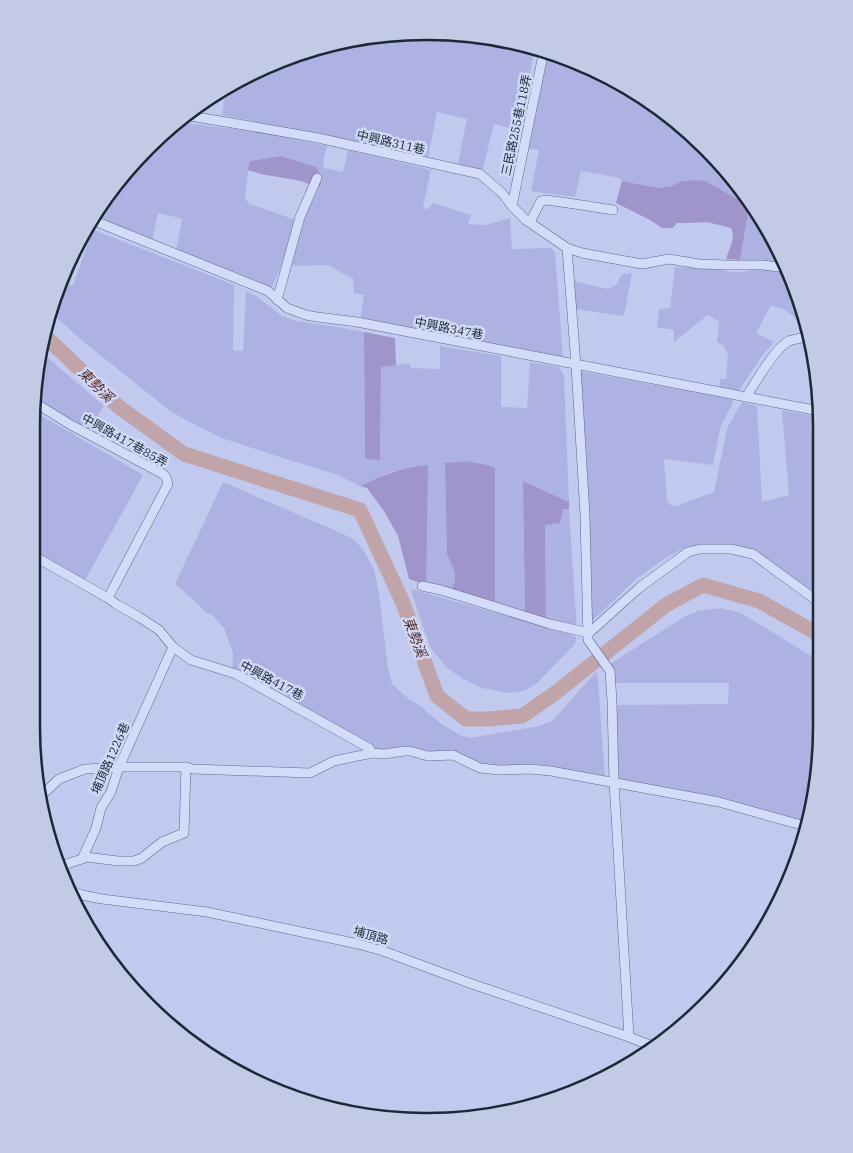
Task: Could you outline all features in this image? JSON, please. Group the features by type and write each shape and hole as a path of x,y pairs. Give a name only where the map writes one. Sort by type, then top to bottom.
{"street":[{"name":"三民路255巷118弄","path":"512,206 542,58"},
{"name":"中興路311巷","path":"194,118 318,138 480,174 502,193 526,220 568,248 582,253 642,264 669,259 699,264 778,267"},
{"path":"277,300 300,217 317,178"},
{"path":"530,222 541,201 556,201 613,210"},
{"name":"中興路347巷","path":"98,223 268,292 287,308 317,318 357,322 812,410"},
{"path":"568,248 585,515 589,636 610,671 614,782 629,1037"},
{"path":"746,397 782,346 789,341 803,338"},
{"name":"中興路417巷85弄","path":"41,406 166,477 168,484 108,598"},
{"path":"589,636 639,588 688,552 700,549 731,550 754,554 813,598"},
{"name":"中興路417巷","path":"40,560 108,598 159,630 173,647 191,660 236,674 369,748 372,753"},
{"path":"422,586 441,590 589,636"},
{"name":"埔頂路1226巷","path":"82,859 99,820 101,808 111,792 119,767 173,647"},
{"path":"45,791 59,779 85,769 186,767 193,769 310,773 334,761 372,753 384,754 405,751 428,756 453,755 480,768 499,770 530,768 614,782 719,802 801,825"},
{"path":"66,864 86,857 118,862 134,862 162,842 184,833 186,767"},
{"name":"埔頂路","path":"78,893 102,899 208,912 364,945 647,1044"}],"shaded area":[{"path":"401,41 452,41 502,47 534,55 518,130 494,124 481,176 457,168 467,119 437,112 428,158 222,115 225,97 233,92 279,69 326,53 351,47"},
{"path":"541,58 574,69 597,80 620,92 662,120 700,153 740,200 695,180 682,181 671,186 658,188 581,171 575,197 531,191 539,150 524,148"},
{"path":"187,123 257,132 327,146 323,162 324,168 343,172 348,150 431,170 423,207 427,210 433,203 471,215 468,224 486,225 510,218 512,249 550,248 555,252 563,358 360,321 364,295 354,293 353,278 328,265 296,266 283,261 270,292 176,251 182,220 180,218 158,213 152,243 99,222 120,191 153,153","holes":["280,156 322,182 304,218 293,219 250,204 245,199 249,164 251,161"]},
{"path":"280,156 316,167 321,178 319,188 301,181 248,170 251,161"},
{"path":"622,181 658,188 671,186 682,181 705,181 740,200 747,211 740,260 726,259 732,240 731,228 707,222 677,223 673,228 662,228 616,203"},
{"path":"747,211 761,233 776,263 740,260"},
{"path":"94,230 234,285 233,350 243,351 246,292 256,296 282,316 296,321 364,332 365,459 380,459 381,367 409,363 411,368 440,369 440,346 501,356 501,407 527,408 530,362 559,367 564,375 569,502 523,481 525,614 495,604 488,465 465,461 445,463 447,554 455,573 455,581 452,588 454,591 426,585 415,466 388,473 360,486 335,474 222,438 170,411 56,317 67,284 73,286"},
{"path":"675,267 734,272 757,269 780,271 800,326 793,316 785,310 771,305 756,333 774,342 764,353 738,392 719,388 720,379 726,379 728,354 724,346 717,342 719,322 708,315 674,342 674,330 657,327 659,309 670,308"},
{"path":"632,273 624,316 568,308 568,280 608,289 616,285 622,274"},
{"path":"364,332 395,338 396,365 381,367 380,460 365,459"},
{"path":"46,356 104,406 88,432 41,405"},
{"path":"573,370 732,399 733,402 720,428 713,465 664,459 667,501 672,506 677,506 714,492 728,426 742,402 757,406 762,502 789,495 782,410 813,416 813,596 750,552 713,546 689,546 667,557 636,579 588,625 585,625"},
{"path":"40,415 143,475 83,584 40,560"},
{"path":"465,461 495,468 495,604 454,591 452,588 455,581 455,573 447,554 445,463"},
{"path":"428,465 426,585 409,579 398,536 384,511 367,488 360,486 393,472"},
{"path":"523,481 569,502 569,509 563,509 560,523 545,525 546,622 525,614"},
{"path":"223,482 352,538 363,549 374,570 379,593 388,668 392,684 443,725 460,735 470,738 539,726 552,721 596,672 605,779 484,766 460,755 369,749 232,673 233,653 224,628 212,615 205,612 175,584"},
{"path":"563,509 569,509 577,630 546,622 545,524 559,523"},
{"path":"411,589 572,634 576,637 575,644 536,684 524,691 508,693 482,688 463,679 446,667 430,647"},
{"path":"721,608 741,613 813,657 812,752 810,777 802,821 672,791 650,784 615,780 610,705 728,704 729,683 611,683 610,664 684,617 698,611"}],"waterway":[{"name":"東勢溪","path":"50,340 119,407 184,454 360,510 403,603 437,696 466,719 522,716 554,694 666,605 703,585 759,601 813,631"}]}
